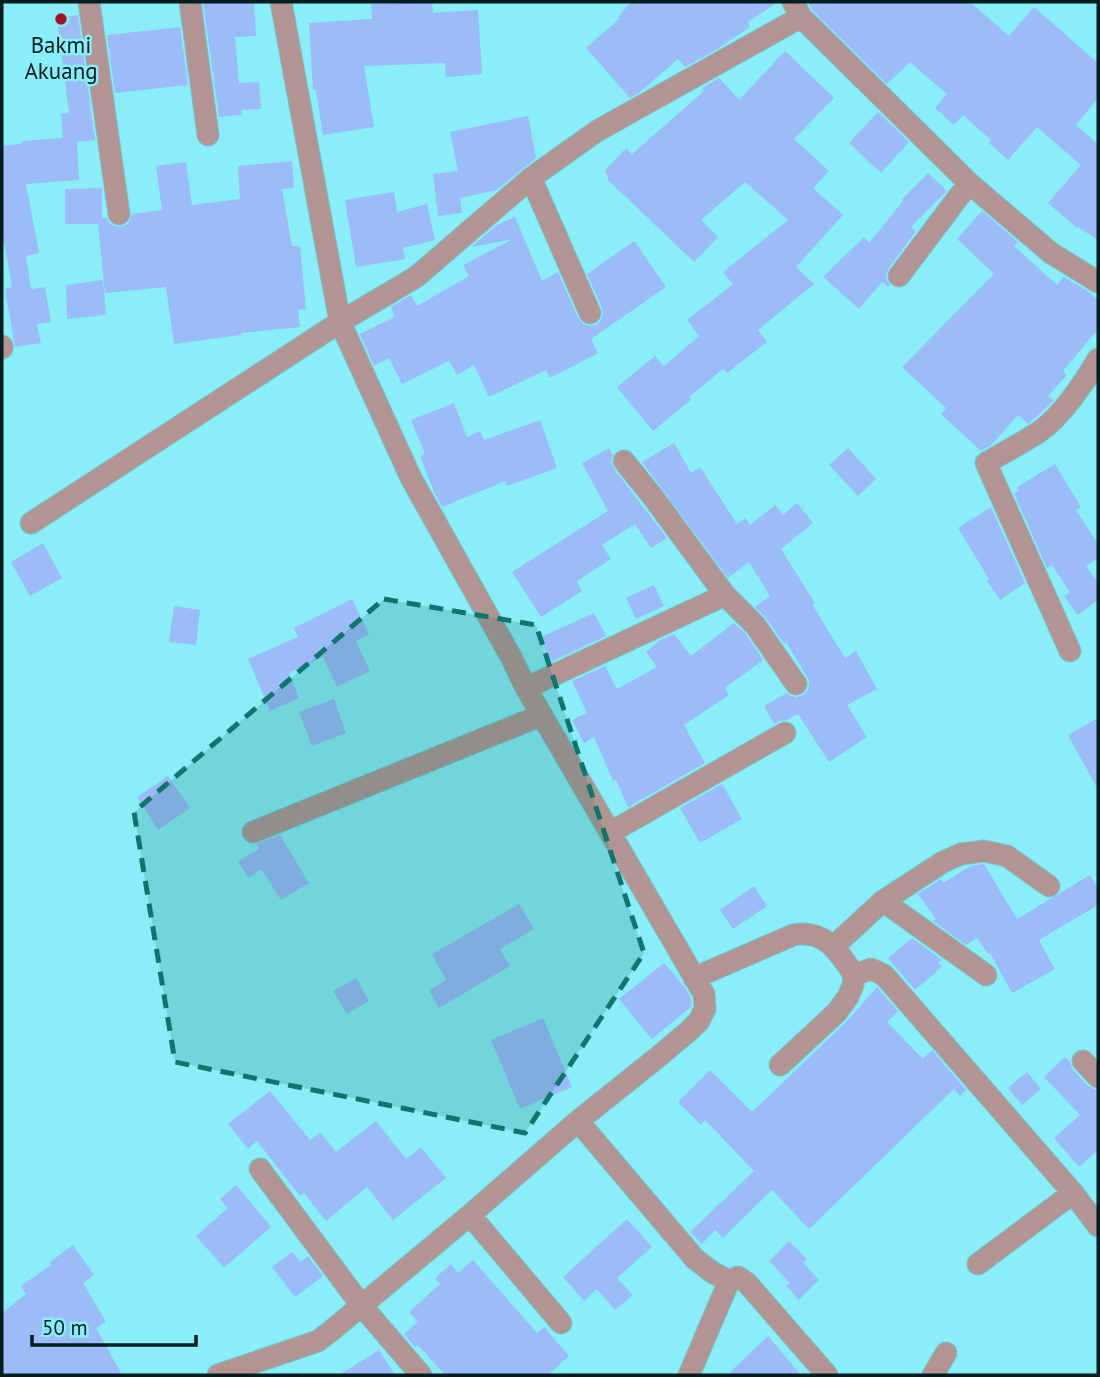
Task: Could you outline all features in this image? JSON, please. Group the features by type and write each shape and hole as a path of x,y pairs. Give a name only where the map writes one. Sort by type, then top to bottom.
{"street":[{"path":"89,2 119,214"},
{"path":"190,2 208,135"},
{"path":"218,1375 317,1340 470,1215 578,1121 659,1058 699,1021 705,1009 704,994 526,688 411,478 340,322 281,2"},
{"path":"31,523 340,322 416,277 531,178 597,131 797,9 969,183 1051,253 1098,282"},
{"path":"531,178 590,313"},
{"path":"899,276 969,183"},
{"path":"1070,651 986,463 1041,430 1086,380 1098,359"},
{"path":"624,461 724,595 755,625 796,684"},
{"path":"526,688 724,595"},
{"path":"253,832 542,715"},
{"path":"611,832 785,733"},
{"path":"833,947 883,901 943,862 961,854 984,851 1007,856 1049,886"},
{"path":"883,901 986,975"},
{"path":"695,978 793,935 805,933 817,936 833,947 854,975 848,997 837,1012 780,1065"},
{"path":"854,975 871,969 884,975 1073,1193 1098,1226"},
{"path":"1083,1061 1098,1077"},
{"path":"578,1121 695,1259 729,1281"},
{"path":"260,1169 361,1306 421,1375"},
{"path":"978,1264 1073,1193"},
{"path":"470,1215 561,1323"},
{"path":"689,1375 729,1281 738,1277 747,1283 827,1375"},
{"path":"933,1375 946,1353"}],"highlighted area":[{"path":"384,599 536,625 644,953 525,1133 175,1062 134,812"}],"building":[{"path":"203,2 254,2 256,36 235,37 239,83 259,82 261,109 241,110 242,115 219,117"},
{"path":"432,2 433,13 478,10 482,74 446,77 445,63 364,66 374,127 323,135 316,90 313,90 309,23 372,19 371,4"},
{"path":"631,2 778,2 748,22 750,27 714,51 685,67 678,59 630,98 586,48 620,18 618,17"},
{"path":"808,2 970,2 1009,36 1034,7 1098,63 1098,98 1076,125 1098,144 1098,240 1077,228 1048,203 1081,165 1037,127 1008,160 989,143 991,140 963,115 954,125 935,108 947,94 910,62 887,84 813,11"},
{"path":"78,15 95,140 77,142 79,180 26,184 39,253 26,256 31,289 45,287 51,322 37,324 41,343 15,347 5,289 12,287 2,230 2,146 21,144 21,141 63,138 61,114 69,113 57,18"},
{"path":"180,27 188,85 115,93 107,35"},
{"path":"785,51 834,98 794,139 829,171 813,188 843,215 796,267 814,284 758,330 767,342 727,373 723,369 653,431 617,387 655,356 664,366 699,336 687,320 733,284 723,272 788,220 745,182 701,220 718,237 694,262 609,181 605,170 626,148 632,154 704,91 702,88 719,78 739,100"},
{"path":"878,112 909,142 881,173 849,143"},
{"path":"528,116 536,158 497,190 460,198 462,213 438,216 433,174 458,171 450,132"},
{"path":"292,161 294,188 282,189 292,246 300,246 306,309 298,310 300,327 174,344 166,287 105,293 98,224 65,224 65,189 102,188 102,218 107,218 109,223 120,227 128,224 132,214 162,210 156,166 186,162 192,205 240,199 238,166"},
{"path":"928,173 947,191 911,227 916,231 886,274 890,285 888,287 882,282 859,309 823,277 864,237 869,243 902,199"},
{"path":"394,192 397,212 427,204 435,240 403,248 405,259 356,267 345,200"},
{"path":"982,211 1018,242 1014,246 1057,285 1064,277 1098,300 1098,329 1063,371 1067,375 1048,396 1054,400 1028,424 1018,415 991,445 981,451 941,414 946,408 902,367 994,274 957,239"},
{"path":"515,217 542,281 558,272 583,324 596,325 603,314 587,274 634,241 666,287 591,339 598,353 550,378 546,370 489,397 474,365 457,375 449,361 402,384 389,358 374,366 360,334 395,317 391,307 411,295 417,306 469,276 463,265 513,239 471,247 497,225"},
{"path":"103,280 106,315 67,319 66,285"},
{"path":"454,403 467,437 480,431 484,440 540,420 557,468 507,486 505,481 442,507 420,456 425,454 411,420"},
{"path":"674,443 691,473 700,467 737,524 745,518 750,525 775,505 783,515 797,503 813,523 781,549 845,658 856,651 877,689 847,705 867,737 829,762 798,714 774,724 764,706 787,693 796,697 803,695 808,690 809,680 786,642 784,644 755,607 770,596 749,562 728,578 642,462"},
{"path":"609,448 613,455 611,462 614,469 667,538 651,548 635,524 602,545 611,559 577,581 582,591 541,617 512,572 608,511 582,463"},
{"path":"848,448 876,479 858,496 829,465"},
{"path":"1055,464 1081,507 1076,510 1098,544 1098,558 1086,566 1098,583 1098,600 1078,615 1064,596 1070,592 1052,565 1047,568 1014,493 1019,491 1017,487"},
{"path":"991,507 1025,583 1000,600 958,528"},
{"path":"43,543 62,578 30,596 11,562"},
{"path":"654,585 664,606 636,619 626,598"},
{"path":"352,599 369,634 356,641 370,671 337,687 323,657 289,673 299,698 270,711 248,659 298,637 294,628"},
{"path":"174,606 200,610 196,645 169,642"},
{"path":"594,613 606,636 551,662 539,638"},
{"path":"734,623 745,633 763,660 725,688 729,695 684,725 705,763 628,807 616,780 613,781 594,737 584,743 572,720 587,713 572,681 605,666 617,689 657,667 646,652 662,639 674,634 691,656"},
{"path":"334,699 346,733 312,746 299,712"},
{"path":"1098,718 1098,790 1068,735"},
{"path":"168,776 190,808 158,830 137,797"},
{"path":"722,784 742,819 700,843 680,808"},
{"path":"280,835 309,883 281,900 261,869 248,878 238,861 259,849 256,844"},
{"path":"984,864 1017,919 1090,875 1098,889 1098,905 1039,940 1055,969 1012,993 990,953 988,954 977,938 966,945 933,921 936,919 918,894 941,879 943,883 971,866"},
{"path":"754,886 767,906 733,929 720,910"},
{"path":"519,904 534,929 500,949 510,966 439,1008 429,990 446,980 432,954"},
{"path":"912,938 942,960 938,962 942,967 915,990 888,958"},
{"path":"664,963 687,990 692,1006 652,1039 619,999"},
{"path":"356,978 369,1001 347,1014 333,991"},
{"path":"877,987 898,1011 887,1022 923,1059 932,1050 966,1090 960,1096 954,1089 809,1229 772,1190 723,1238 715,1230 702,1244 690,1232 754,1171 705,1120 701,1125 678,1102 710,1070 752,1112 846,1022"},
{"path":"543,1018 572,1087 520,1109 491,1040"},
{"path":"1065,1057 1088,1086 1098,1091 1098,1150 1079,1167 1054,1138 1080,1115 1044,1077"},
{"path":"1027,1072 1041,1089 1022,1105 1008,1088"},
{"path":"270,1091 310,1140 320,1132 336,1152 376,1121 406,1159 421,1147 446,1178 393,1220 367,1187 326,1221 304,1193 300,1196 257,1141 248,1149 228,1124"},
{"path":"236,1185 271,1227 224,1268 196,1236 228,1208 220,1199"},
{"path":"627,1219 652,1247 617,1278 633,1295 615,1310 597,1289 584,1301 563,1277"},
{"path":"789,1241 807,1259 803,1263 819,1280 799,1300 786,1286 790,1283 769,1261"},
{"path":"73,1245 94,1275 83,1283 106,1322 96,1328 122,1375 2,1375 2,1313 26,1294 21,1286"},
{"path":"292,1252 301,1262 308,1256 323,1276 295,1297 272,1267"},
{"path":"473,1260 537,1333 544,1327 569,1356 548,1375 445,1375 418,1345 415,1347 404,1334 418,1322 409,1312 440,1284 435,1278 451,1264 458,1273"},
{"path":"768,1336 801,1375 727,1375"},
{"path":"379,1350 395,1375 339,1375"}],"place":[{"name":"Bakmi Akuang","path":"61,19"}]}
